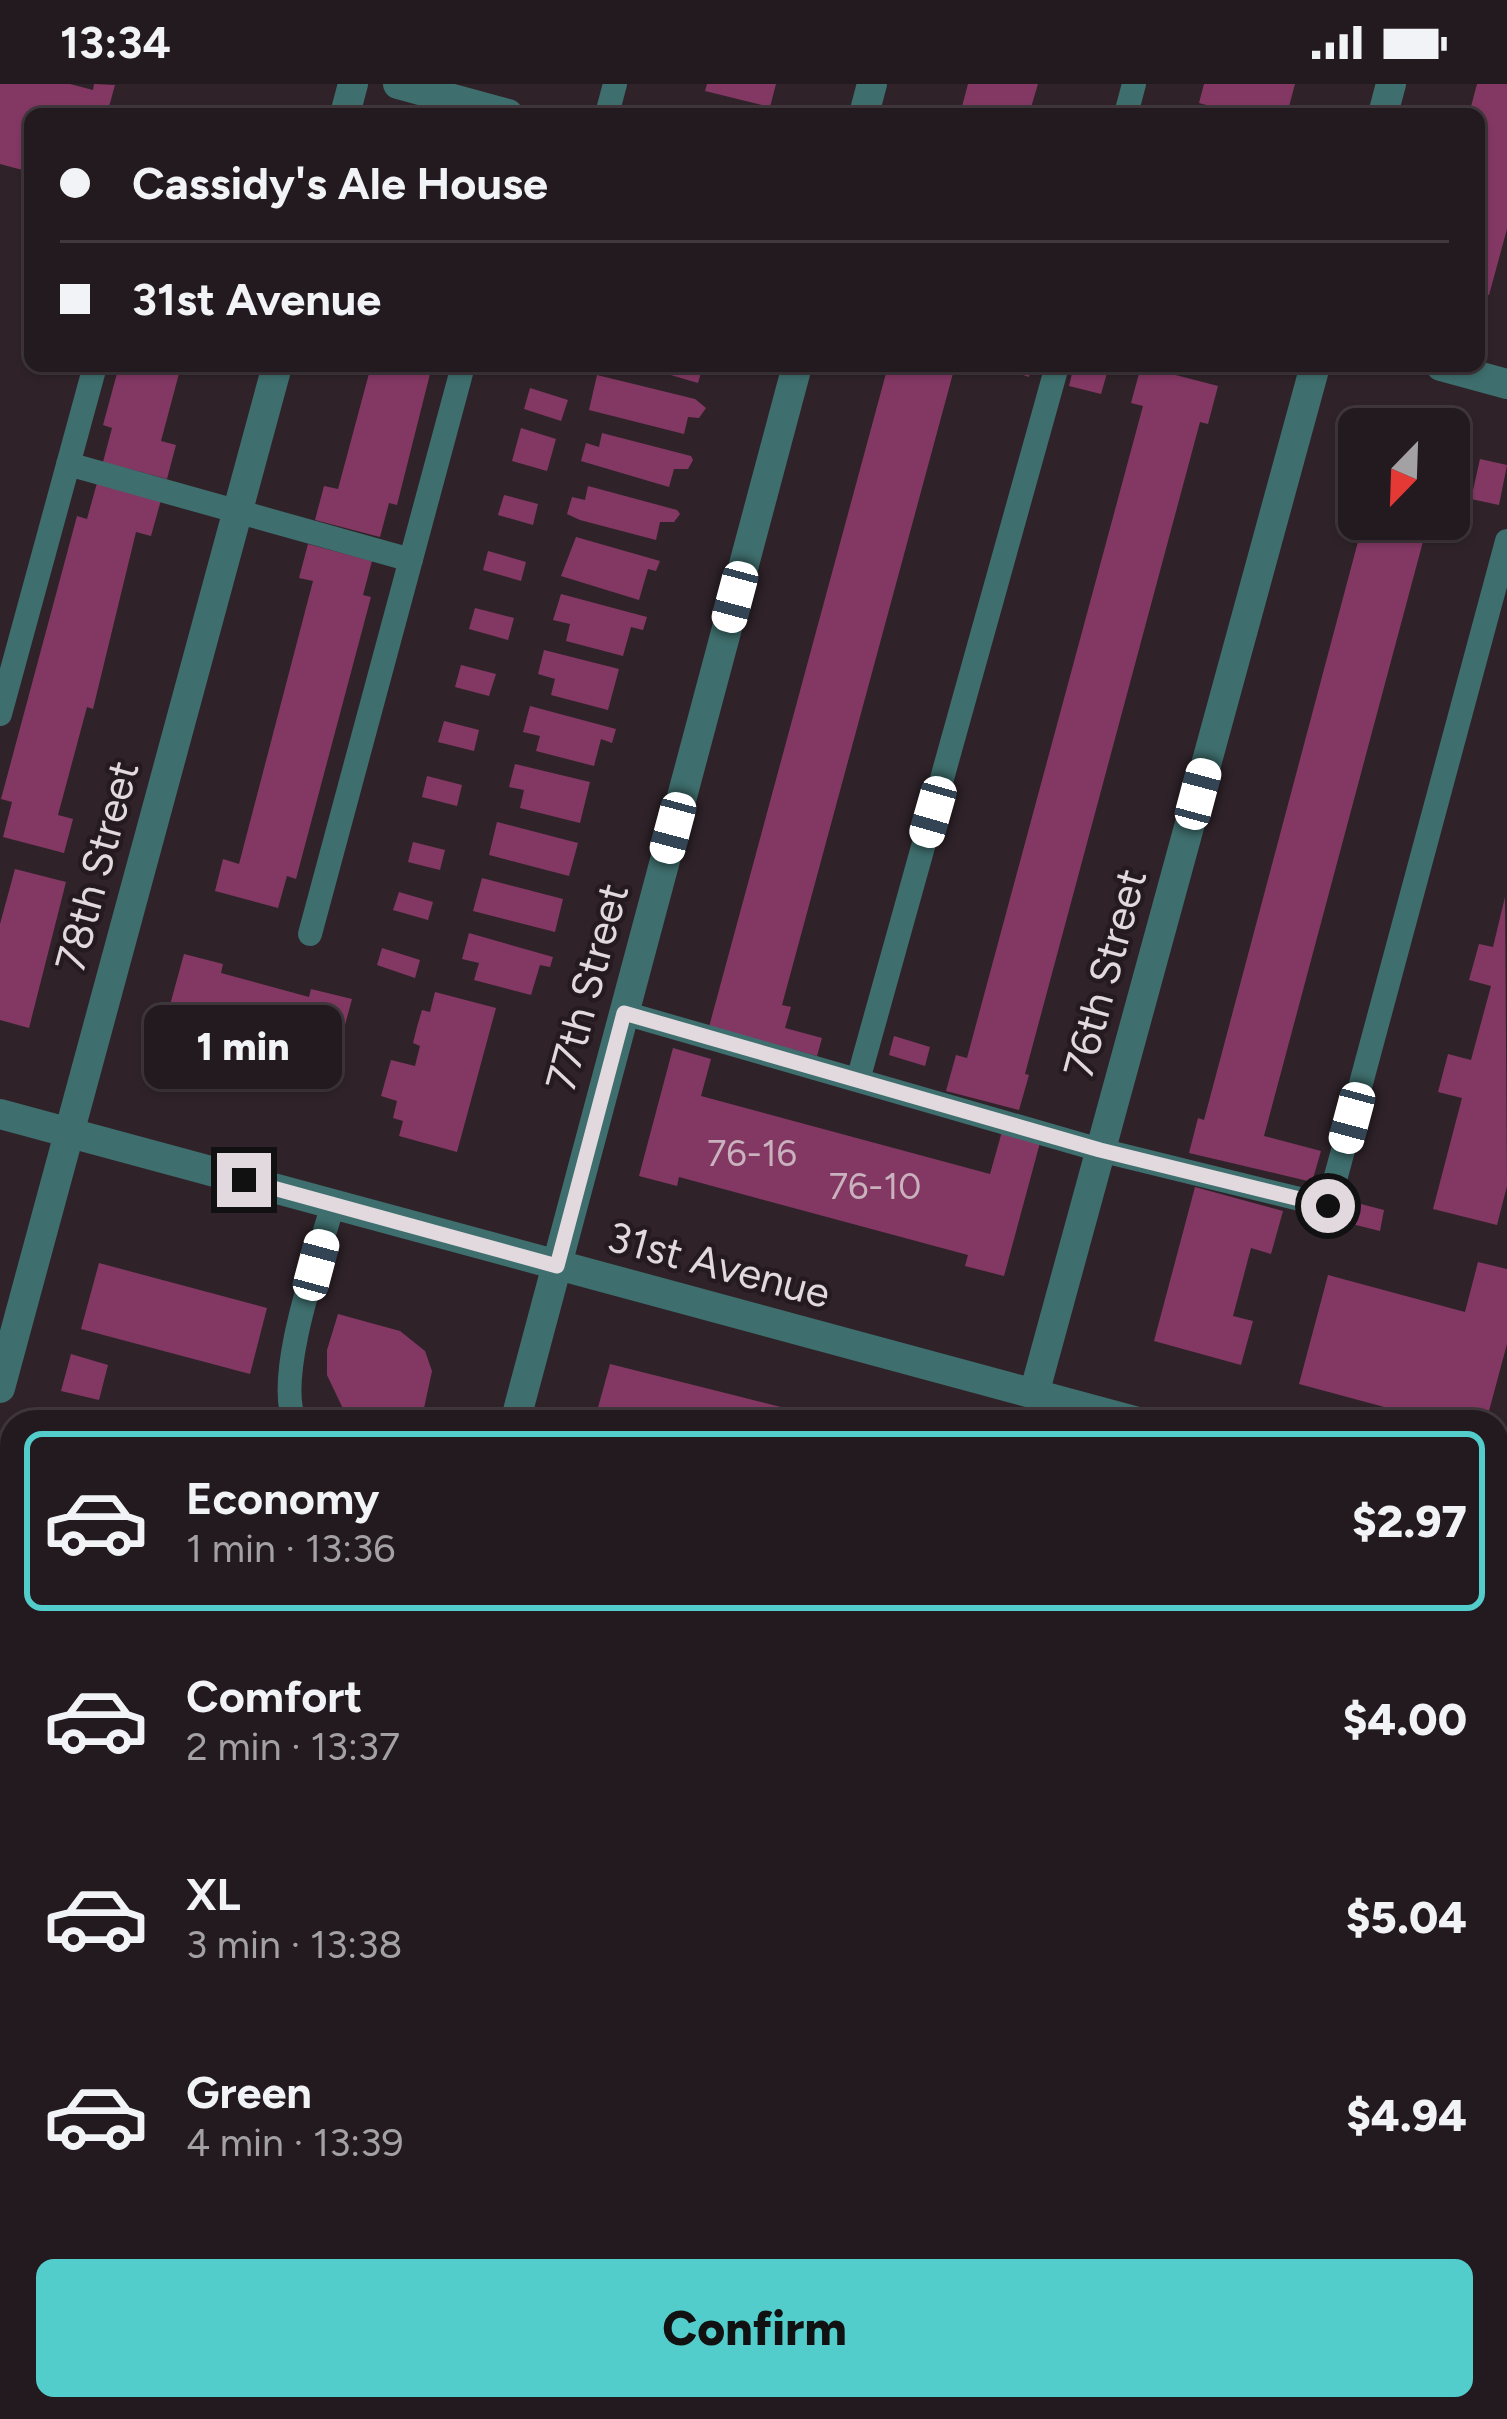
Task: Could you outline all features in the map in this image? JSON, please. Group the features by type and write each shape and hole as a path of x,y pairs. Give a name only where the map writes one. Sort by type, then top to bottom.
{"street":[{"path":"398,84 486,108"},
{"name":"78th Street","path":"0,1388 275,372"},
{"name":"77th Street","path":"518,1410 795,372"},
{"name":"76th Street","path":"1034,1394 1313,372"},
{"path":"1464,372 1507,384"},
{"name":"31st Avenue","path":"0,1114 1093,1410"}],"lane":[{"path":"0,714 93,372"},
{"path":"310,934 461,372"},
{"path":"858,1080 1055,372"},
{"path":"68,464 411,560"},
{"path":"624,1013 1100,1150 1328,1206 1507,541"},
{"path":"292,1410 288,1394 291,1361 333,1204"}],"building":[{"path":"0,84 70,84 93,90 94,84 115,85 109,108 24,108 24,170 0,164"},
{"path":"707,84 776,84 770,107 705,91"},
{"path":"968,84 1038,84 1031,108 962,108"},
{"path":"1204,84 1295,84 1289,108 1217,108 1199,103"},
{"path":"1477,84 1507,84 1507,229 1489,295 1485,294 1485,108 1471,108"},
{"path":"117,372 179,372 161,441 176,445 167,479 103,462 112,428 103,425"},
{"path":"369,372 430,372 397,505 389,503 380,537 315,520 324,486 338,489"},
{"path":"660,372 701,372 698,383"},
{"path":"886,372 953,372 782,1005 791,1007 785,1028 822,1038 817,1056 709,1027"},
{"path":"1072,372 1107,372 1101,394 1069,386"},
{"path":"1139,372 1164,372 1218,386 1208,424 1200,422 1019,1110 946,1091 956,1055 967,1058 1143,406 1131,403"},
{"path":"597,375 695,399 706,408 699,418 688,417 684,434 589,410"},
{"path":"530,388 568,400 561,421 524,409"},
{"path":"521,428 556,439 547,471 512,461"},
{"path":"602,433 693,460 688,469 674,469 669,487 581,461 586,443 599,447"},
{"path":"1480,459 1507,465 1499,505 1471,499"},
{"path":"97,483 161,500 151,536 136,532 93,709 87,707 58,815 73,819 64,853 3,837 12,802 1,799 77,516 87,519"},
{"path":"588,486 680,514 674,522 660,522 656,540 567,514 572,497 585,500"},
{"path":"504,495 538,504 533,525 498,515"},
{"path":"576,537 660,561 656,571 648,569 639,600 561,576"},
{"path":"1358,540 1423,540 1264,1136 1321,1151 1312,1182 1189,1153 1198,1118 1204,1120"},
{"path":"308,544 372,561 363,595 371,597 296,879 287,876 278,908 215,891 223,859 239,864 313,581 299,578"},
{"path":"488,551 526,562 521,581 483,570"},
{"path":"561,594 647,617 643,630 631,627 623,656 566,641 570,624 553,620"},
{"path":"475,608 514,618 508,640 469,629"},
{"path":"544,650 619,669 608,710 551,695 555,679 538,674"},
{"path":"461,665 496,674 489,696 455,687"},
{"path":"530,706 616,729 612,743 601,739 594,766 536,751 540,736 523,732"},
{"path":"444,721 479,730 474,751 438,742"},
{"path":"515,764 590,782 580,823 520,808 524,790 509,787"},
{"path":"427,776 462,785 457,806 422,797"},
{"path":"497,822 578,843 569,876 489,855"},
{"path":"413,842 445,850 440,870 408,862"},
{"path":"15,869 66,882 29,1028 0,1020 0,924"},
{"path":"482,878 563,899 555,932 473,911"},
{"path":"399,892 433,902 428,920 393,910"},
{"path":"1505,897 1507,1186 1497,1225 1433,1209 1462,1098 1438,1092 1448,1054 1471,1060 1491,986 1469,980 1479,944 1493,947"},
{"path":"469,933 553,957 550,967 540,965 531,995 474,980 479,963 462,959"},
{"path":"382,948 420,960 415,978 377,965"},
{"path":"184,954 223,964 221,973 309,997 311,989 352,999 330,1080 162,1034"},
{"path":"435,992 496,1008 457,1152 399,1136 403,1121 393,1118 397,1101 381,1096 391,1060 415,1066 420,1046 413,1043 417,1027 422,1010 430,1012"},
{"path":"894,1036 930,1047 925,1066 889,1055"},
{"path":"673,1048 711,1059 701,1096 990,1174 1003,1128 1041,1139 1004,1276 965,1266 968,1255 679,1177 677,1186 639,1176"},
{"path":"1195,1187 1283,1211 1271,1254 1251,1248 1233,1316 1253,1321 1241,1365 1154,1341"},
{"path":"1349,1201 1384,1210 1380,1231 1344,1222"},
{"path":"1478,1262 1507,1269 1507,1344 1489,1410 1395,1410 1299,1384 1328,1275 1465,1312"},
{"path":"99,1263 267,1308 250,1374 81,1329"},
{"path":"338,1314 400,1331 425,1351 432,1371 424,1410 344,1410 327,1375 327,1350"},
{"path":"71,1354 108,1365 99,1400 61,1391"},
{"path":"610,1364 793,1410 597,1410"}],"route":[{"path":"244,1180 557,1266 624,1013 1100,1150 1328,1206"}]}
